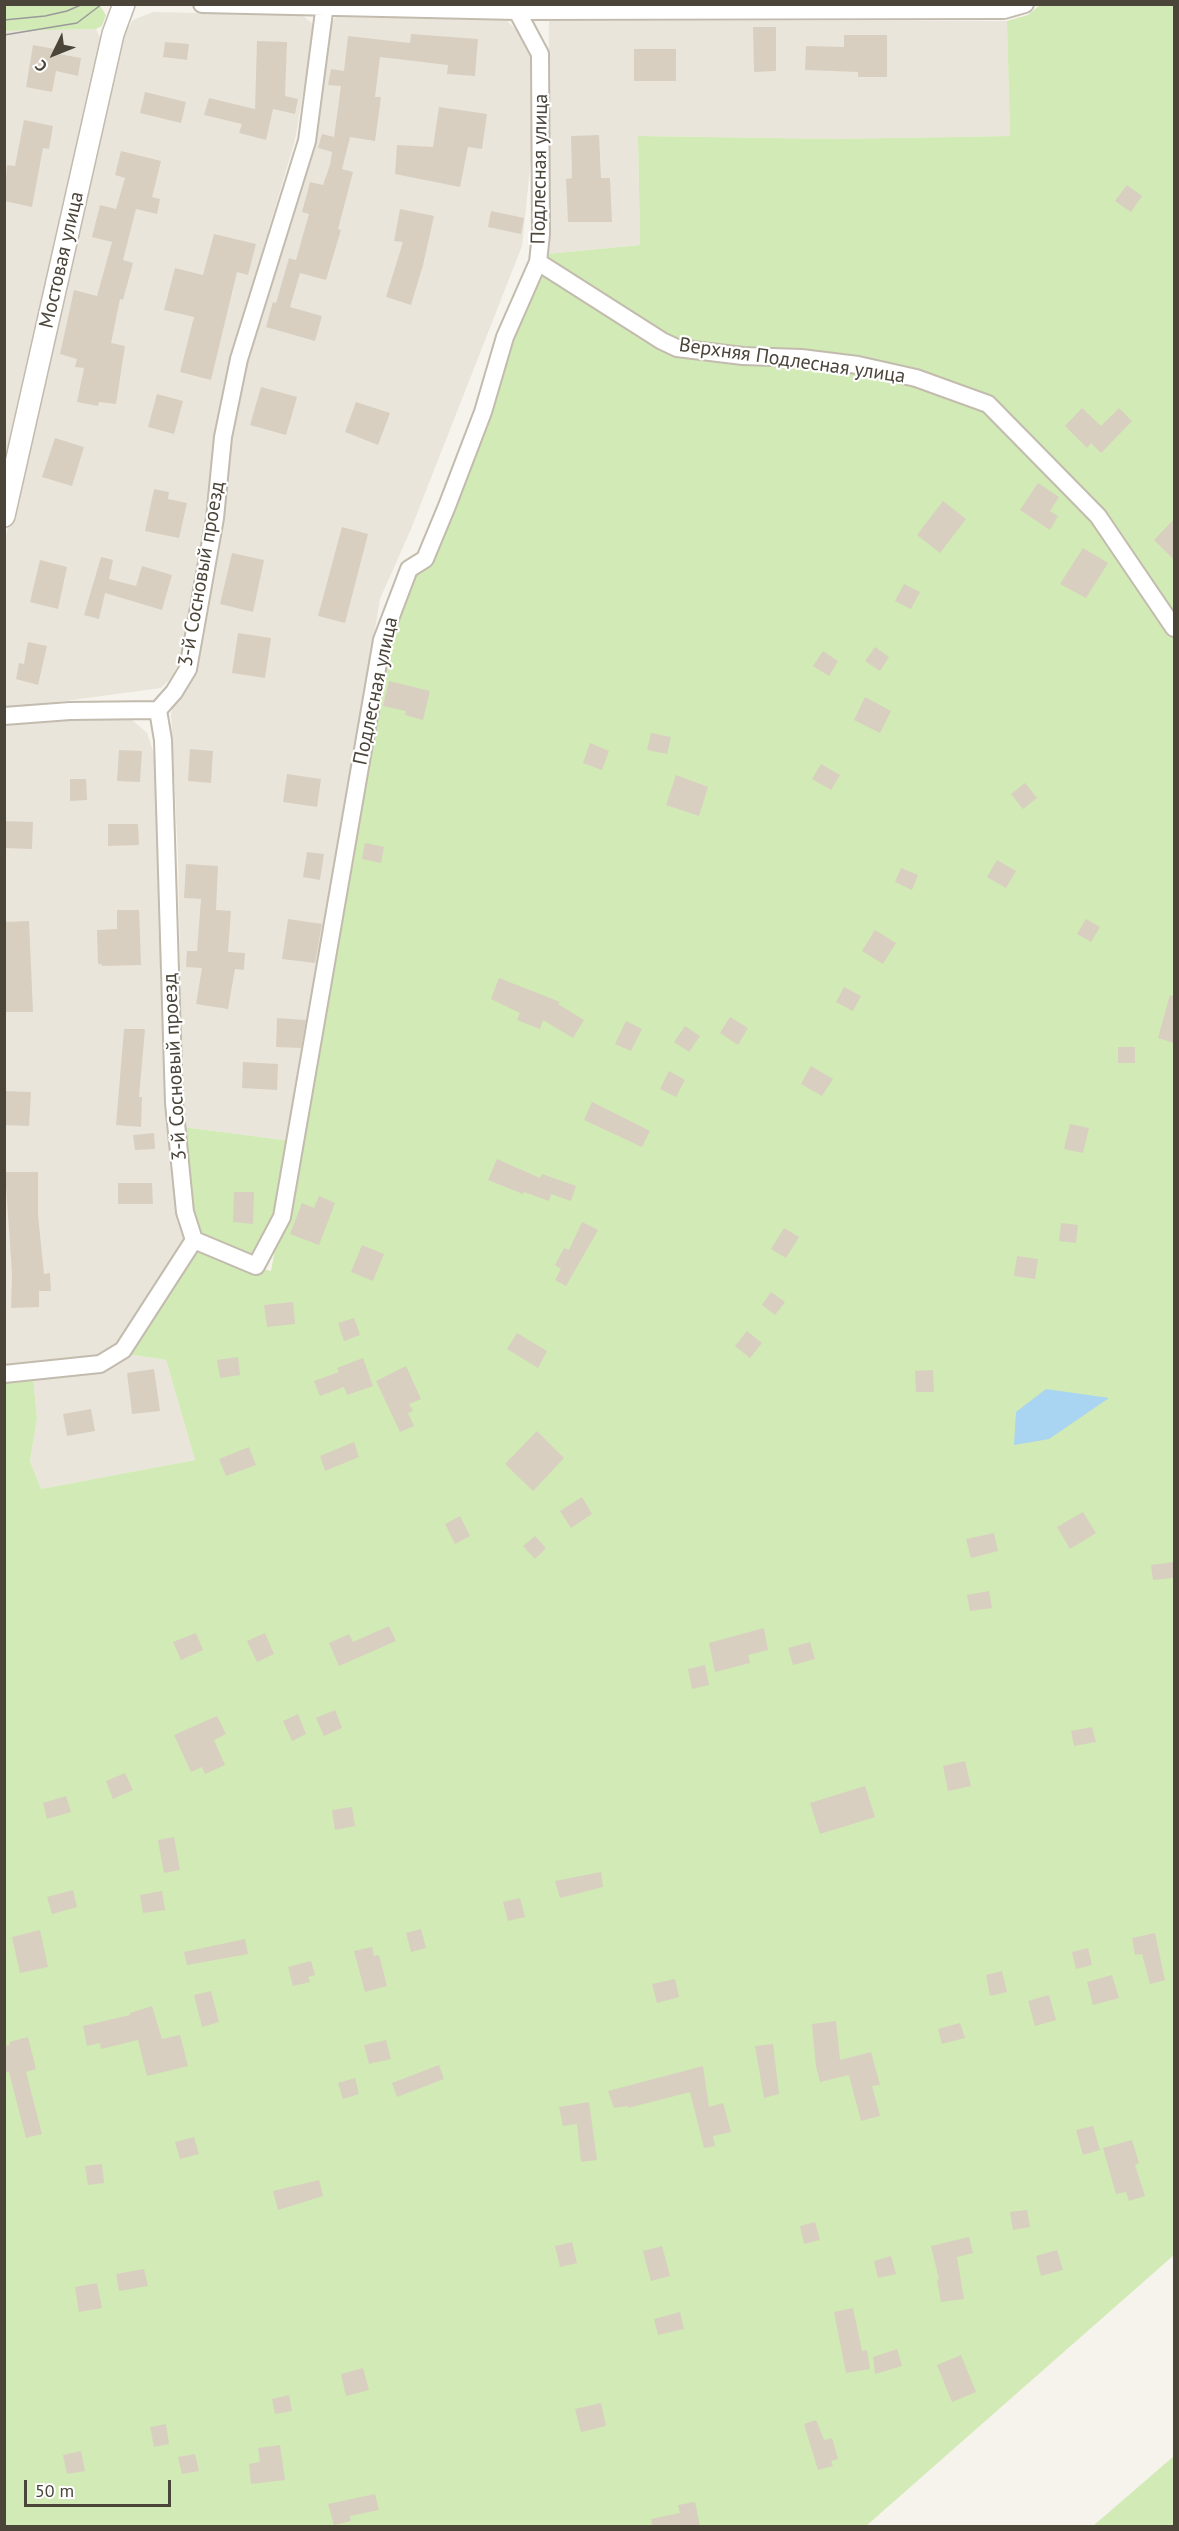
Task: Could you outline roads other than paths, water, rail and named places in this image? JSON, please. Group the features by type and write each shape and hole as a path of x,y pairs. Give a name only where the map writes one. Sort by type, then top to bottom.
{"street":[{"name":"Мостовая улица","path":"4,516 113,34 124,4"},
{"path":"201,4 326,7 1004,10 1025,4"},
{"name":"3-й Сосновый проезд","path":"194,1240 185,1212 174,1103 163,740 158,710 174,692 188,669 215,518 223,437 239,359 307,141 326,7"},
{"name":"Подлесная улица","path":"194,1240 256,1266 282,1217 382,640 409,569 425,559 447,506 483,412 506,337 538,262 541,234 540,54 517,8"},
{"name":"Верхняя Подлесная улица","path":"538,262 662,341 677,348 858,365 916,378 988,404 1098,516 1174,628"},
{"path":"4,716 70,711 158,710"},
{"path":"4,1374 100,1364 123,1350 194,1240"}],"water":[{"path":"1046,1389 1109,1398 1049,1439 1014,1445 1016,1412"}],"tram line":[{"path":"4,20 45,16 67,11 83,4"},
{"path":"4,35 77,23 102,4"}]}
